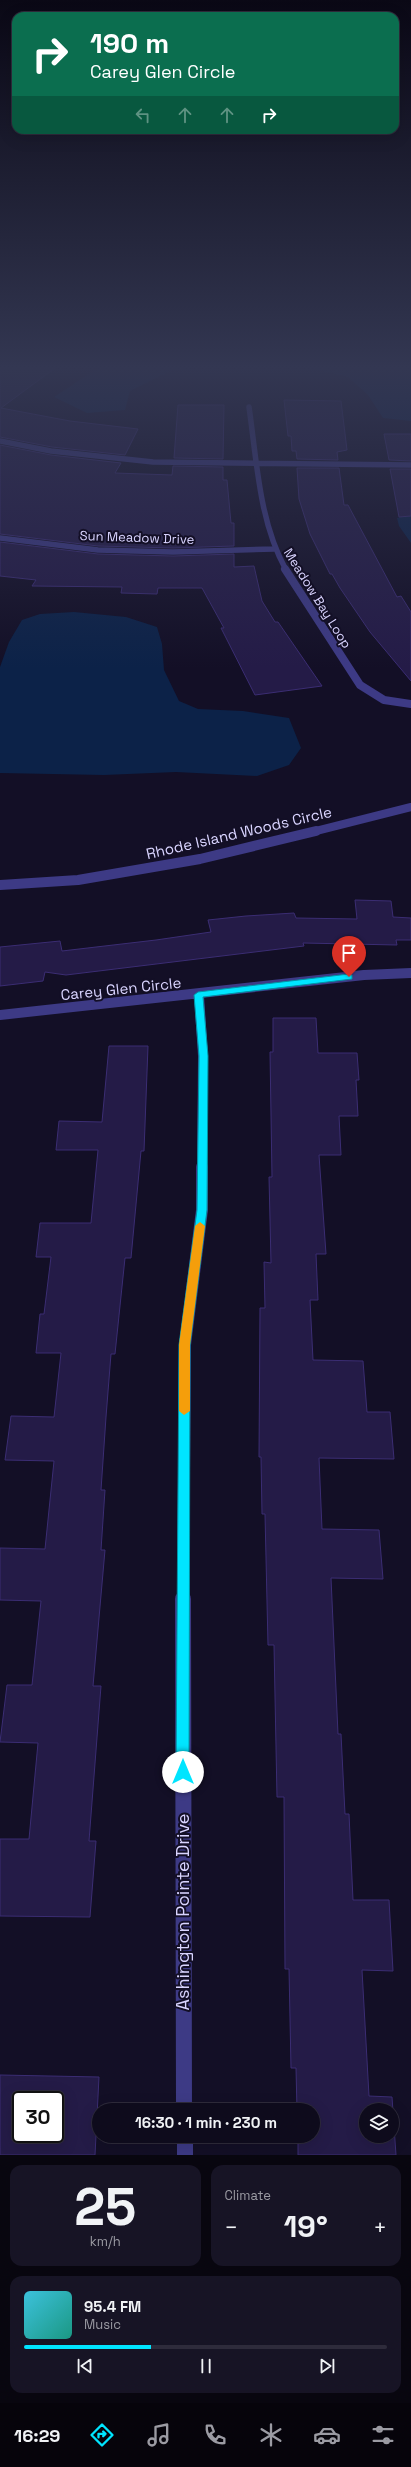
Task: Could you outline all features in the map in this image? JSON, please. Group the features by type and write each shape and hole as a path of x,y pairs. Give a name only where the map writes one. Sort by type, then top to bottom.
{"street":[{"name":"Meadow Bay Loop","path":"257,467 264,512 274,549 296,589 360,685 384,700 411,704"},
{"name":"Sun Meadow Drive","path":"0,538 98,550 173,552 274,549"},
{"name":"Rhode Island Woods Circle","path":"0,885 78,880 200,859 411,807"},
{"name":"Carey Glen Circle","path":"0,1015 198,995 364,975 411,973"},
{"name":"Ashington Pointe Drive","path":"184,2103 182,1795 185,1353 202,1210 203,1056 198,995"},
{"path":"185,2143 185,2155"}],"water":[{"path":"411,514 411,543 399,526 397,518"},
{"path":"74,612 126,617 157,627 162,644 164,670 179,701 198,709 243,711 289,718 301,748 289,765 257,776 176,772 104,775 0,773 0,667 9,642 22,620 40,614"}],"building":[{"path":"0,467 119,467 115,473 172,475 173,467 223,467 223,480 227,480 231,523 234,523 234,546 173,548 98,546 0,534"},
{"path":"297,468 339,468 344,505 348,505 397,597 401,596 411,612 411,681 370,632 332,574 330,574 310,534 299,499"},
{"path":"390,469 411,469 411,516 399,517"},
{"path":"0,542 98,554 173,556 234,554 234,567 254,566 262,601 275,622 278,622 322,686 255,695 221,628 224,628 202,588 158,588 157,594 121,593 122,587 32,586 36,580 0,576"},
{"path":"355,900 391,901 393,917 411,918 411,940 396,940 397,945 303,943 304,946 66,975 45,972 43,981 0,986 0,947 60,941 62,951 156,940 211,932 208,920 246,916 294,913 296,918 357,919"},
{"path":"273,1018 316,1018 318,1053 357,1053 359,1080 356,1080 358,1116 339,1116 341,1155 319,1155 326,1254 316,1254 318,1300 310,1300 313,1360 363,1361 367,1412 390,1412 394,1459 319,1458 322,1529 379,1530 383,1579 331,1578 338,1734 341,1734 345,1814 349,1814 353,1900 389,1900 393,1971 362,1970 369,2096 392,2097 392,2103 359,2103 359,2143 395,2143 396,2155 298,2155 298,2143 320,2143 320,2103 297,2103 296,2068 291,2068 289,1969 285,1969 284,1797 277,1797 274,1645 268,1645 265,1514 262,1514 261,1457 259,1457 260,1308 265,1308 264,1262 271,1263 269,1177 272,1177 270,1052 273,1052"},
{"path":"109,1046 148,1046 144,1151 141,1151 131,1258 125,1258 115,1354 111,1354 101,1490 105,1490 101,1550 105,1550 93,1686 101,1686 89,1841 96,1841 90,1917 0,1916 0,1839 29,1839 38,1743 0,1742 7,1685 32,1685 41,1601 0,1600 0,1548 45,1549 54,1461 5,1460 11,1416 54,1417 61,1353 36,1353 40,1314 44,1314 51,1257 36,1257 40,1223 91,1223 98,1150 56,1150 59,1121 102,1122"},
{"path":"0,2075 99,2077 98,2103 92,2103 92,2143 96,2143 95,2155 0,2155"}],"slow traffic":[{"path":"184,1411 185,1345 200,1226"}],"route":[{"path":"183,1772 185,1345 202,1210 203,1056 198,995 349,977"}]}
